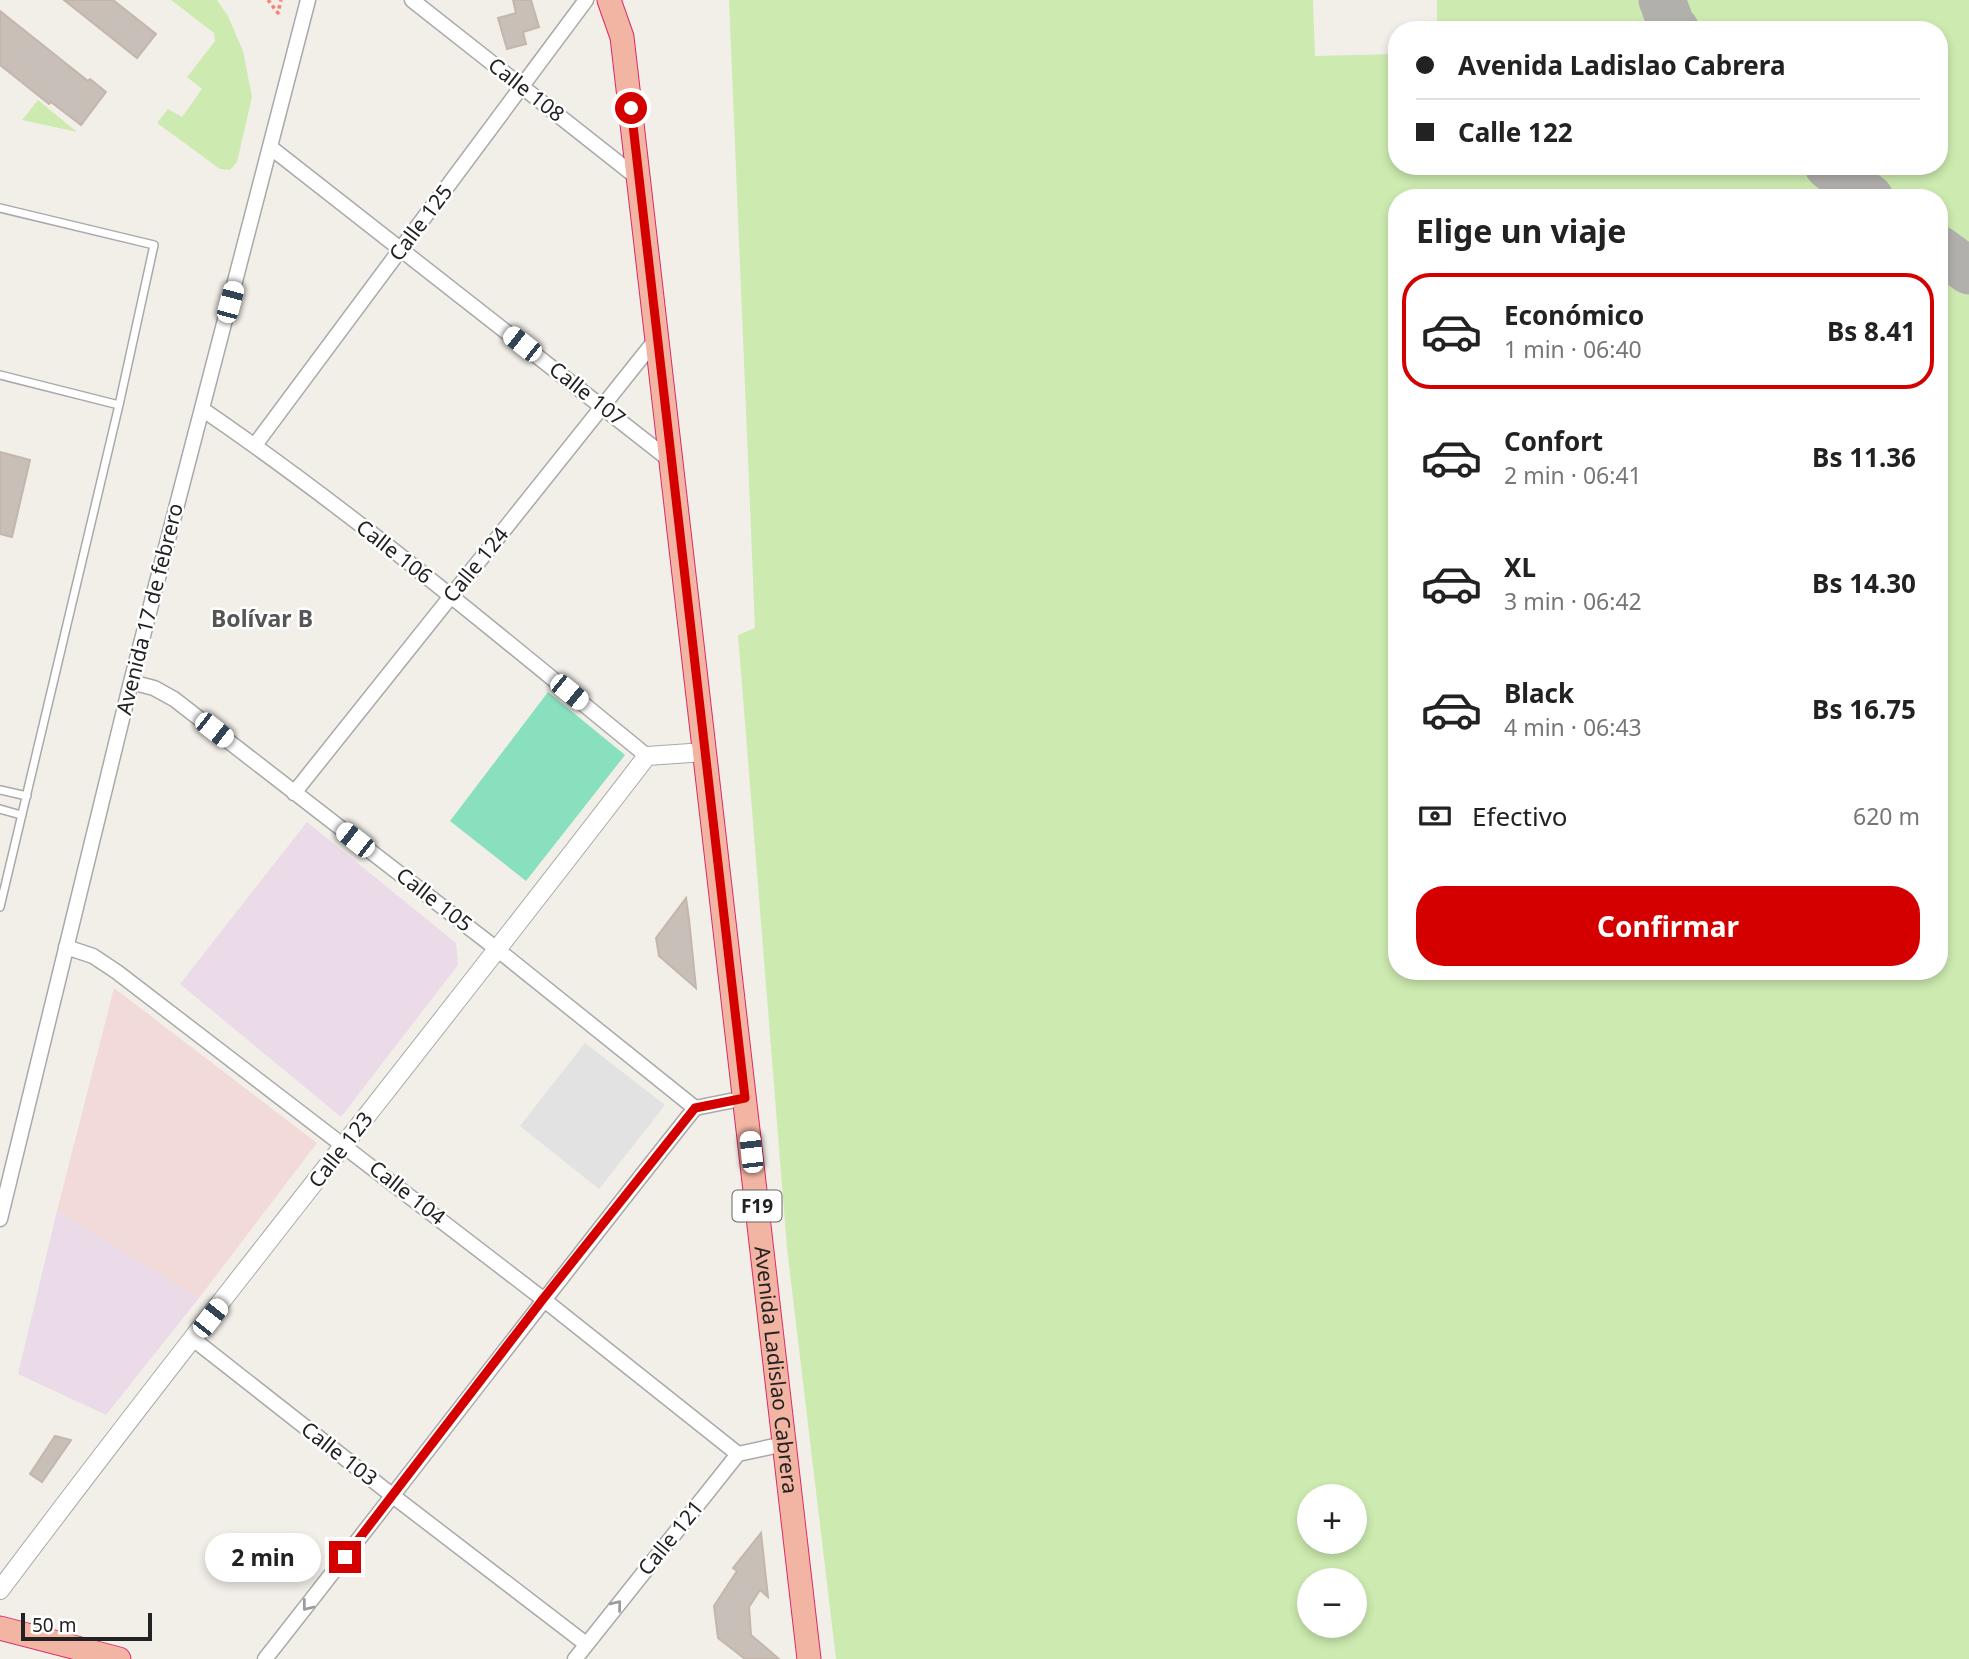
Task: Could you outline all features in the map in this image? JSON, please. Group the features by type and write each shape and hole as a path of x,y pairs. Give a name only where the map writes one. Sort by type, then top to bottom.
{"highway":[{"name":"Avenida Ladislao Cabrera","path":"609,0 622,37 809,1659"},
{"name":"Avenida Ladislao Cabrera","path":"622,37 628,0"},
{"path":"0,1628 119,1659"}],"street":[{"name":"Avenida 17 de febrero","path":"0,1219 131,682 308,0"},
{"name":"Calle 108","path":"412,0 639,180"},
{"name":"Calle 125","path":"255,445 586,0"},
{"name":"Calle 107","path":"270,147 672,461"},
{"name":"Calle 124","path":"294,793 657,338"},
{"name":"Calle 106","path":"202,409 255,445 451,596 647,756"},
{"name":"Calle 105","path":"131,682 154,688 174,699 498,950 695,1108"},
{"path":"647,756 705,752"},
{"name":"Calle 123","path":"0,1590 112,1441 647,756"},
{"name":"Calle 104","path":"66,947 93,956 117,972 543,1299 738,1454"},
{"path":"265,1659 543,1299 695,1108 745,1098"},
{"name":"Calle 103","path":"193,1339 586,1644"},
{"path":"738,1454 784,1444"},
{"name":"Calle 121","path":"575,1659 738,1454"}],"lane":[{"path":"0,208 154,245 119,405 0,907"},
{"path":"0,375 119,405"},
{"path":"0,790 27,796"},
{"path":"0,809 21,815"}],"path":[{"path":"268,0 278,13 281,0"}],"shaded area":[{"path":"307,822 456,943 458,965 341,1117 180,984"},
{"path":"114,988 317,1143 199,1298 57,1211"},
{"path":"585,1043 665,1105 599,1189 520,1126"},
{"path":"57,1211 199,1298 106,1415 18,1374"}],"green space":[{"path":"171,0 217,0 228,16 243,51 252,97 237,162 230,170 220,169 157,123 168,109 182,117 202,89 187,77 215,41 214,33"},
{"path":"729,0 1313,0 1315,56 1388,54 1388,175 1948,175 1948,21 1437,21 1437,0 1969,0 1969,1659 836,1659 787,1248 738,635 755,628"},
{"path":"38,100 77,132 22,120"},
{"path":"548,692 625,755 526,881 450,821"}],"building":[{"path":"64,0 113,0 156,34 137,58"},
{"path":"513,0 531,0 539,27 523,32 526,44 507,49 498,18 516,13"},
{"path":"0,11 88,81 90,79 106,92 81,125 51,102 49,104 0,65"},
{"path":"0,452 30,460 12,537 0,534"},
{"path":"686,898 696,988 659,956 656,938"},
{"path":"55,1436 71,1440 42,1482 30,1474"},
{"path":"761,1533 768,1597 760,1590 749,1607 751,1635 779,1659 745,1659 718,1638 714,1606 737,1571 733,1568"}],"taxiway":[{"path":"1662,0 1670,21"},
{"path":"1840,175 1858,189"},
{"path":"1948,256 1969,271"}],"district":[{"name":"Bolívar B","path":"262,619"}],"route":[{"path":"345,1557 543,1299 695,1108 745,1098 631,108"}]}
